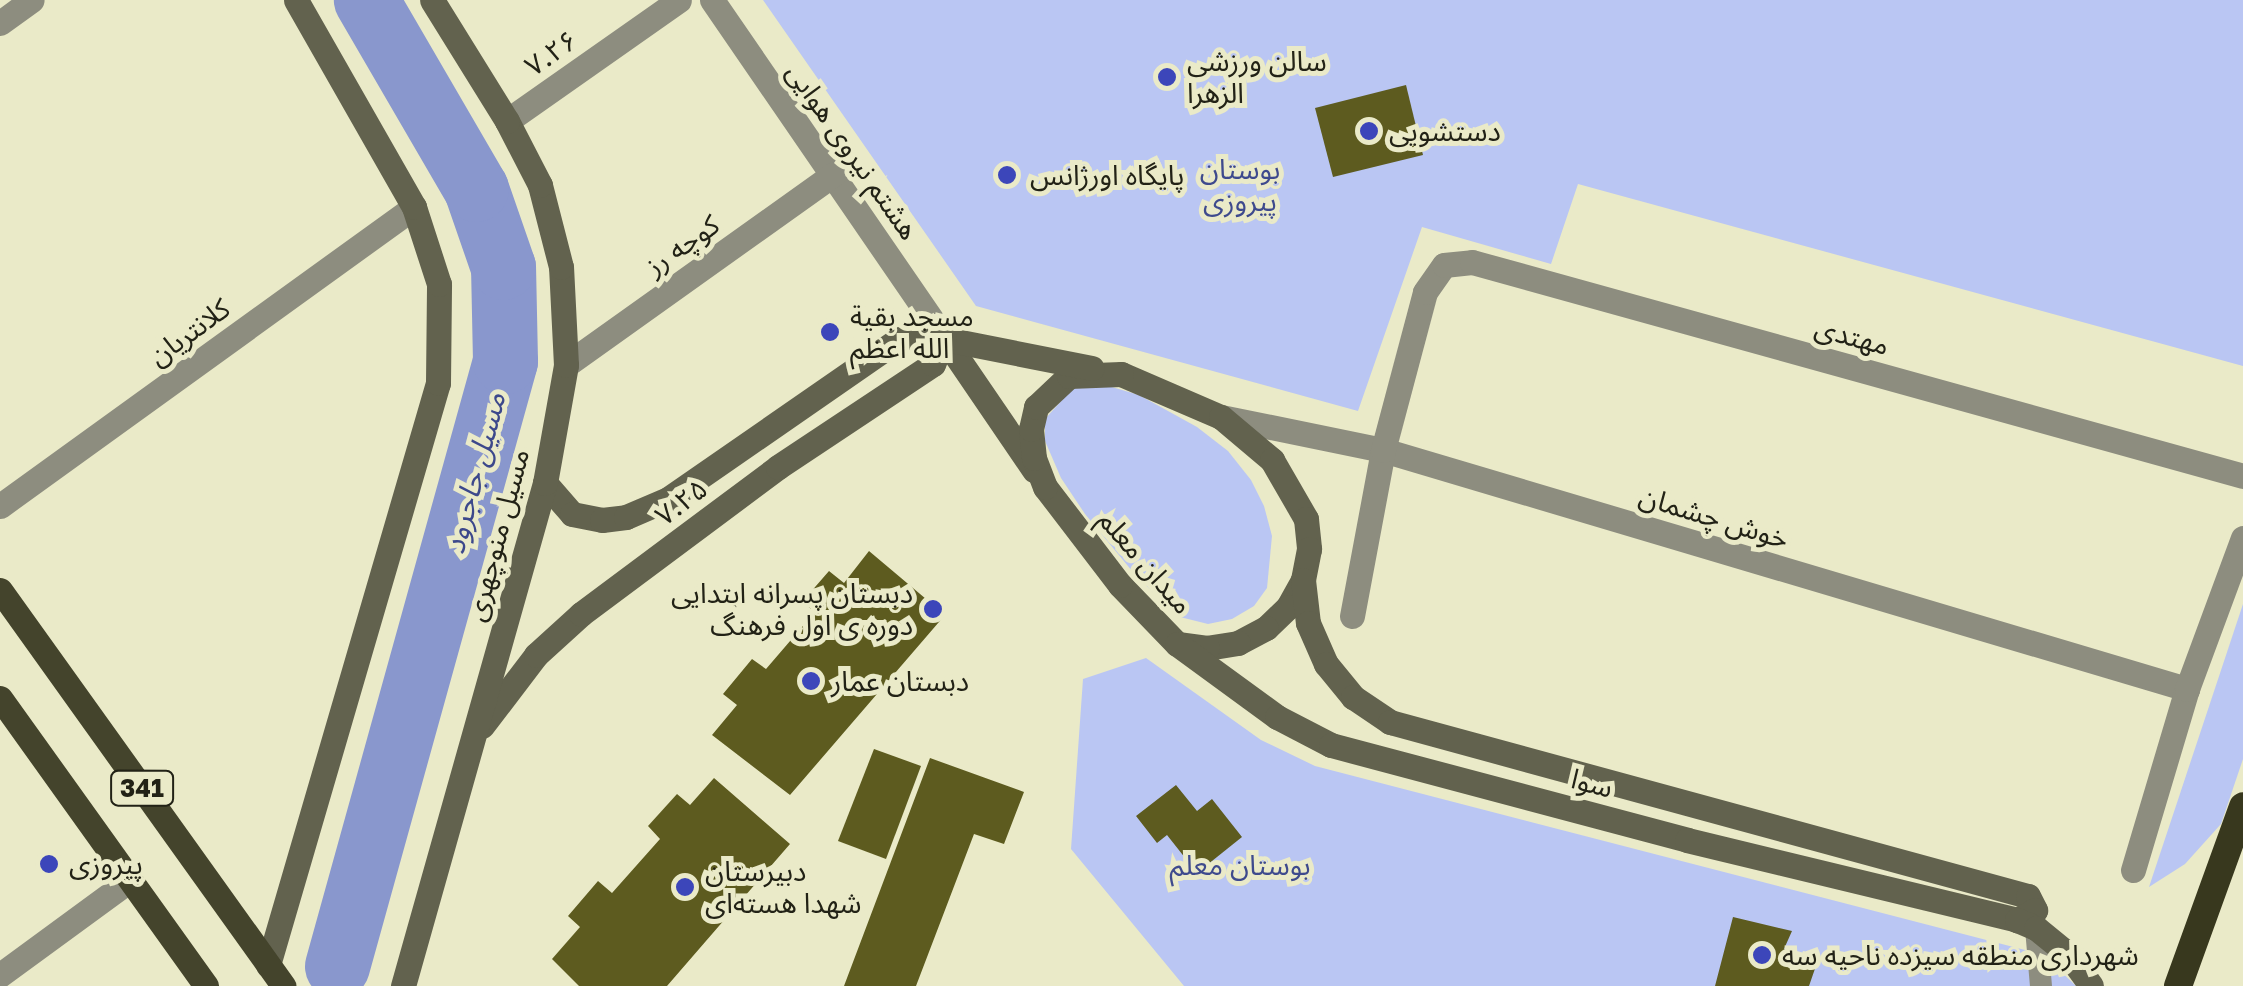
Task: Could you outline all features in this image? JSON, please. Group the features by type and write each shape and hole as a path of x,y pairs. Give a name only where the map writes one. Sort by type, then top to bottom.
{"highway":[{"path":"2178,986 2243,806"}],"main road":[{"path":"276,976 438,383 439,284 414,207 296,0"},
{"name":"مسیل منوچهری","path":"403,986 545,483 566,366 562,267 540,186 507,121 432,0"},
{"path":"545,483 572,514 602,520 626,517 668,499 899,339 920,334 1121,374"},
{"path":"944,338 1045,487"},
{"name":"۷.۲۵","path":"473,738 536,655 581,614 778,467 933,364 944,338"},
{"name":"میدان معلم","path":"1121,374 1220,417 1272,460 1306,519 1309,549 1303,580 1288,607 1252,636 1207,648 1177,644 1120,585 1045,487 1031,430 1036,407 1069,376 1121,374"},
{"name":"سوا","path":"1303,580 1308,624 1326,664 1353,697 1390,722 2028,896 2035,910 2026,924"},
{"name":"341","path":"0,590 276,976"},
{"name":"سوا","path":"1177,644 1277,717 1331,745 1686,840 2026,924 2068,954 2091,986"},
{"name":"341","path":"0,698 206,986"}],"street":[{"path":"0,22 32,0"},
{"name":"۷.۲۶","path":"507,121 679,0"},
{"name":"هشتم نیروی هوایی","path":"712,0 944,338"},
{"name":"کوچه رز","path":"566,366 834,174"},
{"name":"کلانتریان","path":"0,506 414,207"},
{"name":"مهتدی","path":"1383,450 1425,292 1444,265 1472,262 2243,476"},
{"name":"خوش چشمان","path":"1220,417 1383,450 2187,689"},
{"path":"1352,616 1383,450"},
{"path":"2133,870 2187,689 2243,538"},
{"path":"0,974 130,880"}],"lane":[{"path":"2026,924 2041,986"}],"green space":[{"name":"بوستان پیروزی","path":"763,0 2243,0 2243,366 1578,184 1551,264 1422,227 1358,411 976,306"},
{"path":"1095,382 1139,395 1197,427 1228,451 1251,480 1264,506 1272,536 1267,588 1254,606 1232,619 1208,624 1180,617 1137,577 1085,514 1061,478 1045,441 1045,419 1072,389"},
{"path":"2243,604 2243,759 2221,824 2185,864 2149,887"},
{"name":"بوستان معلم","path":"1146,658 1261,740 1315,766 2025,950 2049,960 2076,986 1184,986 1071,849 1083,679"}],"building":[{"name":"دستشویی","path":"1406,85 1423,155 1333,177 1315,108"},
{"name":"دبستان عمار","path":"869,551 945,615 790,795 712,735 737,705 723,694 752,659 766,669 815,612 802,602 829,571 844,583"},
{"path":"874,749 921,766 886,859 838,841"},
{"path":"930,758 1024,792 1004,844 974,834 916,986 844,986"},
{"name":"دبیرستان شهدا هسته‌ای","path":"714,778 790,844 667,986 579,986 552,959 580,927 568,916 598,881 612,893 660,839 648,826 677,794 690,805"},
{"path":"1176,785 1197,811 1212,799 1242,837 1197,873 1167,835 1157,843 1136,816"},
{"name":"شهرداری منطقه سیزده ناحیه سه","path":"1733,917 1792,931 1784,949 1818,960 1809,986 1715,986"}],"waterway":[{"name":"مسیل جاجرود","path":"337,966 505,361 503,267 476,189 366,0"}],"place":[{"name":"سالن ورزشی الزهرا","path":"1167,77"},
{"name":"دستشویی","path":"1369,131"},
{"name":"پایگاه اورژانس","path":"1007,175"},
{"name":"مسجد بقیة الله اعظم","path":"830,332"},
{"name":"دبستان پسرانه ابتدایی دوره ی اول فرهنگ","path":"933,609"},
{"name":"دبستان عمار","path":"811,681"},
{"name":"پیروزی","path":"49,864"},
{"name":"دبیرستان شهدا هسته‌ای","path":"685,887"},
{"name":"شهرداری منطقه سیزده ناحیه سه","path":"1762,955"}]}
